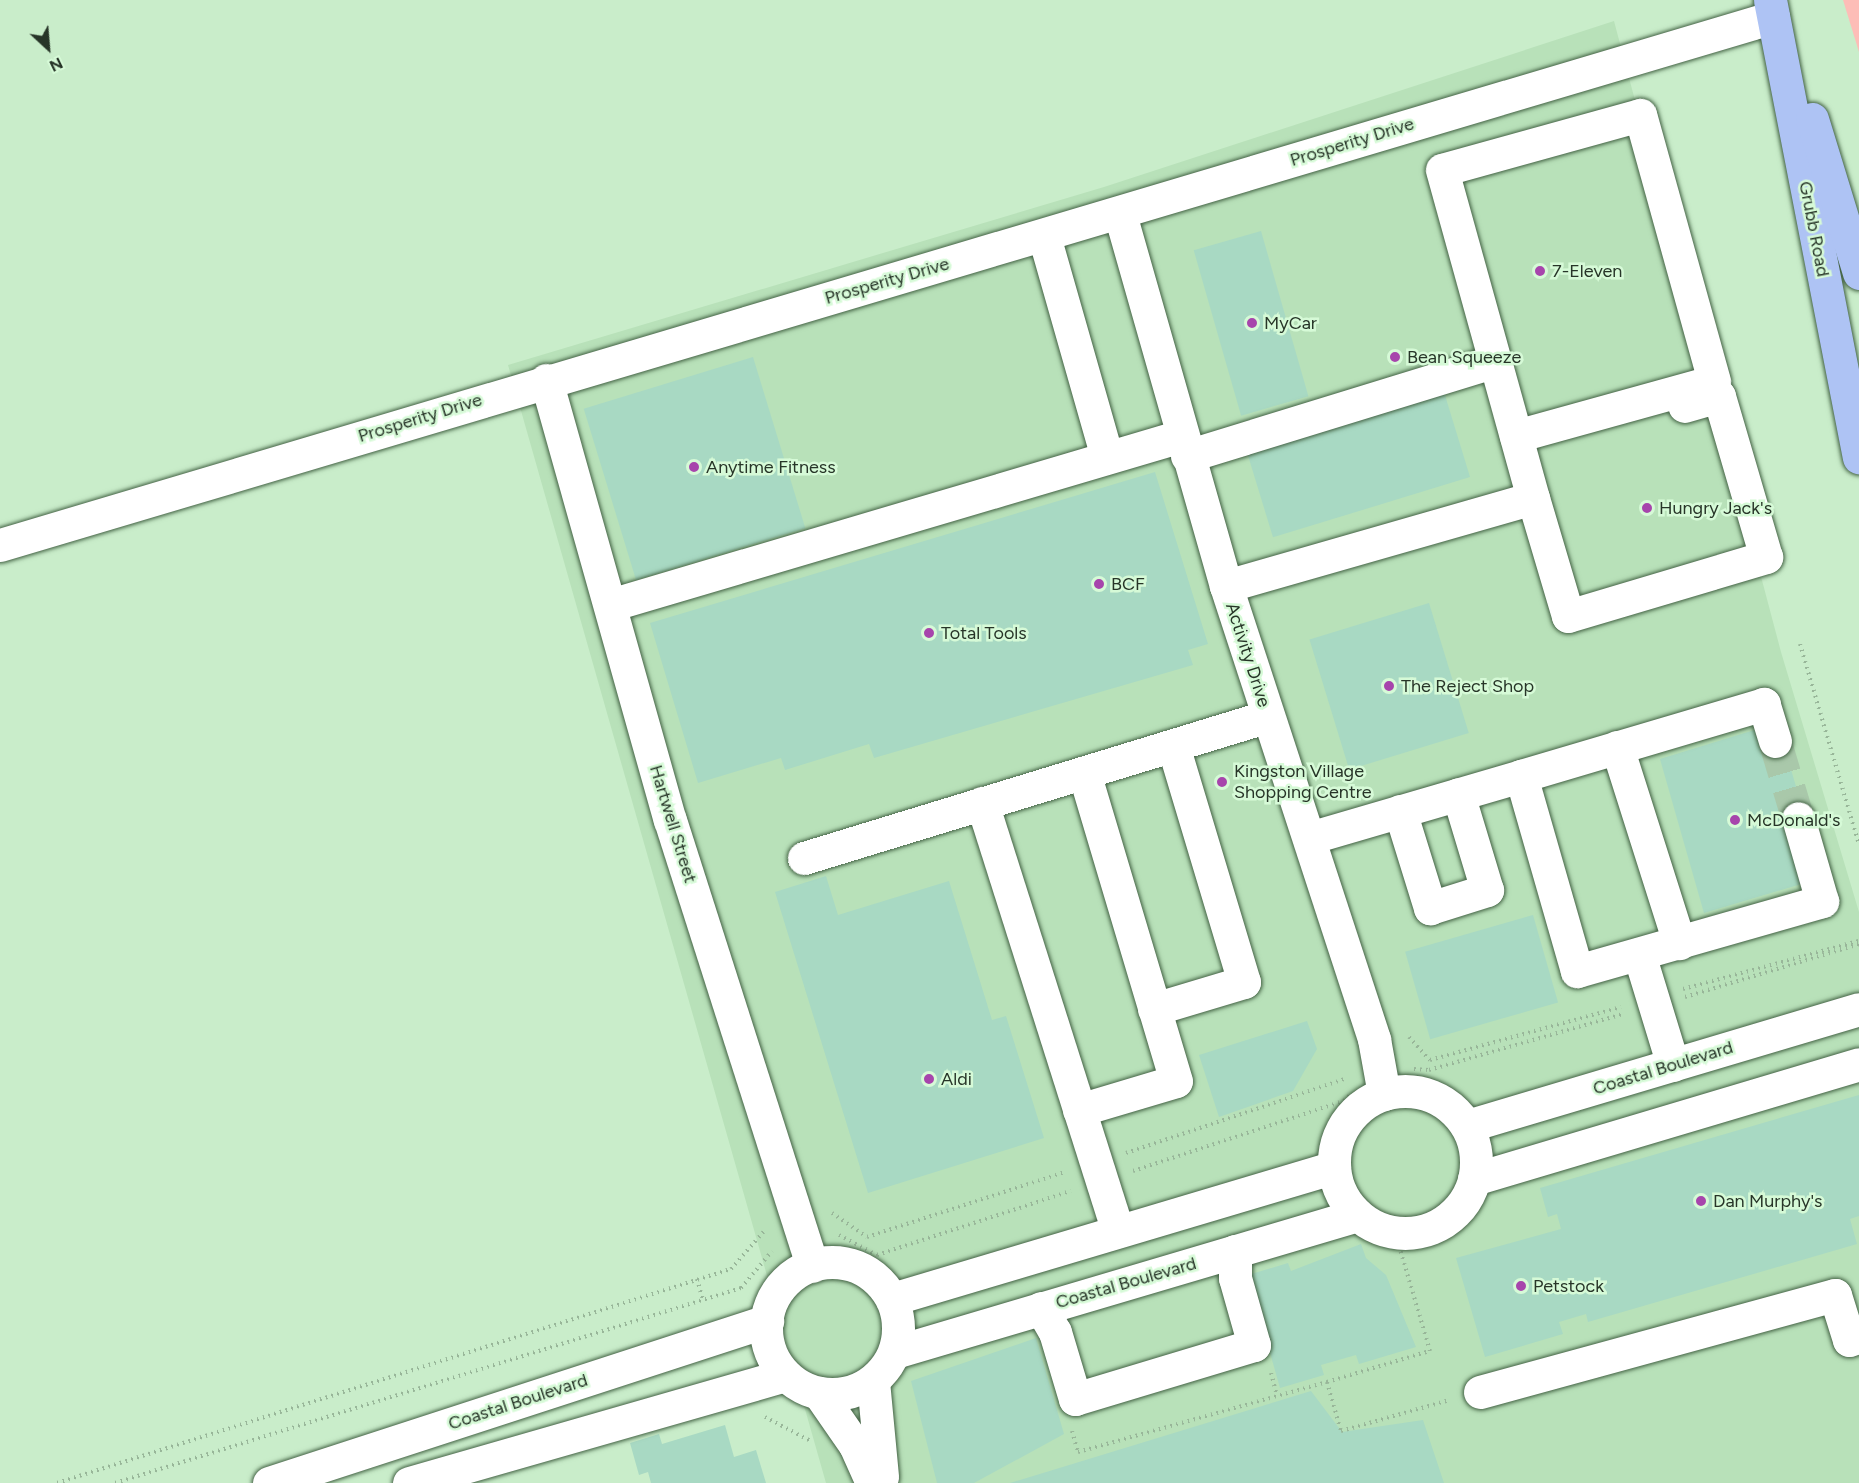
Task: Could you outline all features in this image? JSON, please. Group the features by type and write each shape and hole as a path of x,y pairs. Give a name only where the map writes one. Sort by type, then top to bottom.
{"main road":[{"name":"Grubb Road","path":"1773,6 1859,273"},
{"name":"Grubb Road","path":"1773,6 1859,457"}],"street":[{"name":"Prosperity Drive","path":"0,545 546,380 1120,214 1773,6"},
{"path":"1640,115 1714,381 1519,445 1719,396 1766,557 1568,616 1533,498 1442,170 1640,115"},
{"name":"Activity Drive","path":"1120,214 1184,446 1226,586 1309,838 1379,1067"},
{"path":"1044,236 1107,457"},
{"path":"610,605 1107,457 1184,446 1495,361"},
{"name":"Hartwell Street","path":"546,380 670,820 804,1238"},
{"path":"1226,586 1533,498"},
{"path":"1309,838 1764,704 1775,741"},
{"path":"804,858 1268,716"},
{"path":"1154,1009 1244,982 1173,745"},
{"path":"1617,747 1679,943"},
{"path":"1079,1110 1176,1081 1084,772"},
{"path":"1521,776 1577,971 1822,901 1798,818"},
{"path":"1400,811 1430,908 1487,890 1458,794"},
{"path":"982,803 1118,1231"},
{"path":"1640,954 1673,1065"},
{"name":"Coastal Boulevard","path":"1467,1126 1859,1009"},
{"path":"1474,1179 1859,1064"},
{"path":"1379,1067 1413,1092 1440,1100 1467,1126 1477,1161 1474,1179 1457,1211 1430,1229 1389,1232 1357,1215 1345,1201 1334,1167 1347,1122 1367,1102 1379,1067"},
{"path":"892,1299 1334,1167"},
{"name":"Coastal Boulevard","path":"895,1352 1357,1215"},
{"path":"804,1238 881,1283 892,1299 898,1316 895,1352 873,1381 838,1394 819,1393 784,1375 767,1340 766,1321 804,1238"},
{"path":"1041,1308 1055,1332 1075,1399 1254,1345 1234,1278 1235,1251"},
{"path":"1480,1392 1835,1295 1849,1340 1859,1337"},
{"name":"Coastal Boulevard","path":"269,1483 766,1321"},
{"path":"409,1483 784,1375"},
{"path":"873,1381 883,1483"},
{"path":"819,1393 855,1445 872,1483"}],"path":[{"path":"1800,644 1859,844"},
{"path":"804,1238 821,1205 867,1237 1344,1101 1379,1067 1403,1031 1430,1060 1654,1002 1859,942"},
{"path":"1379,1067 1429,1070 1859,942"},
{"path":"115,1483 741,1288 780,1242 804,1238 827,1229 877,1255 1344,1082 1346,1070"},
{"path":"57,1483 731,1269 774,1220 804,1238"},
{"path":"1069,1420 1078,1452 1430,1351 1399,1246"},
{"path":"1327,1382 1341,1431 1480,1392"}],"shaded area":[{"path":"1843,0 1859,0 1859,52"},
{"name":"Kingston Village Shopping Centre","path":"1614,21 1781,652 1859,912 1859,1483 826,1483 508,365 1104,187"}],"building":[{"name":"MyCar","path":"1261,231 1308,396 1241,416 1194,250"},
{"name":"Anytime Fitness","path":"753,357 805,528 636,580 584,409"},
{"path":"1444,392 1470,477 1273,537 1247,452"},
{"path":"1155,472 1208,644 1188,650 1193,665 874,758 869,744 785,770 781,758 698,783 650,623"},
{"name":"The Reject Shop","path":"1429,603 1469,733 1349,770 1309,640"},
{"name":"McDonald's","path":"1761,728 1782,739 1805,817 1808,882 1704,913 1660,759"},
{"name":"Aldi","path":"826,876 838,915 949,881 992,1020 1006,1016 1044,1138 868,1193 775,892"},
{"path":"1533,915 1558,1002 1430,1039 1405,952"},
{"path":"1307,1021 1317,1049 1293,1091 1219,1117 1199,1055"},
{"name":"Dan Murphy's","path":"1859,1095 1859,1216 1850,1219 1857,1244 1588,1322 1586,1314 1559,1322 1563,1334 1485,1357 1456,1258 1561,1229 1557,1214 1548,1217 1540,1188"},
{"path":"1361,1244 1366,1258 1386,1275 1416,1347 1359,1364 1356,1355 1321,1365 1324,1375 1280,1388 1248,1275 1288,1263 1291,1271"},
{"path":"1036,1338 1064,1434 974,1483 937,1483 911,1381"},
{"path":"1311,1391 1342,1432 1423,1420 1444,1483 1010,1483"},
{"path":"725,1425 734,1457 756,1450 766,1483 651,1483 648,1472 639,1475 630,1443 659,1434 662,1444"}],"tunnel":[{"path":"1775,741 1798,818"}],"place":[{"name":"7-Eleven","path":"1540,271"},
{"name":"MyCar","path":"1252,323"},
{"name":"Bean Squeeze","path":"1395,357"},
{"name":"Anytime Fitness","path":"694,467"},
{"name":"Hungry Jack's","path":"1647,508"},
{"name":"BCF","path":"1099,584"},
{"name":"Total Tools","path":"929,633"},
{"name":"The Reject Shop","path":"1389,686"},
{"name":"Kingston Village Shopping Centre","path":"1222,782"},
{"name":"McDonald's","path":"1735,820"},
{"name":"Aldi","path":"929,1079"},
{"name":"Dan Murphy's","path":"1701,1201"},
{"name":"Petstock","path":"1521,1286"}]}
